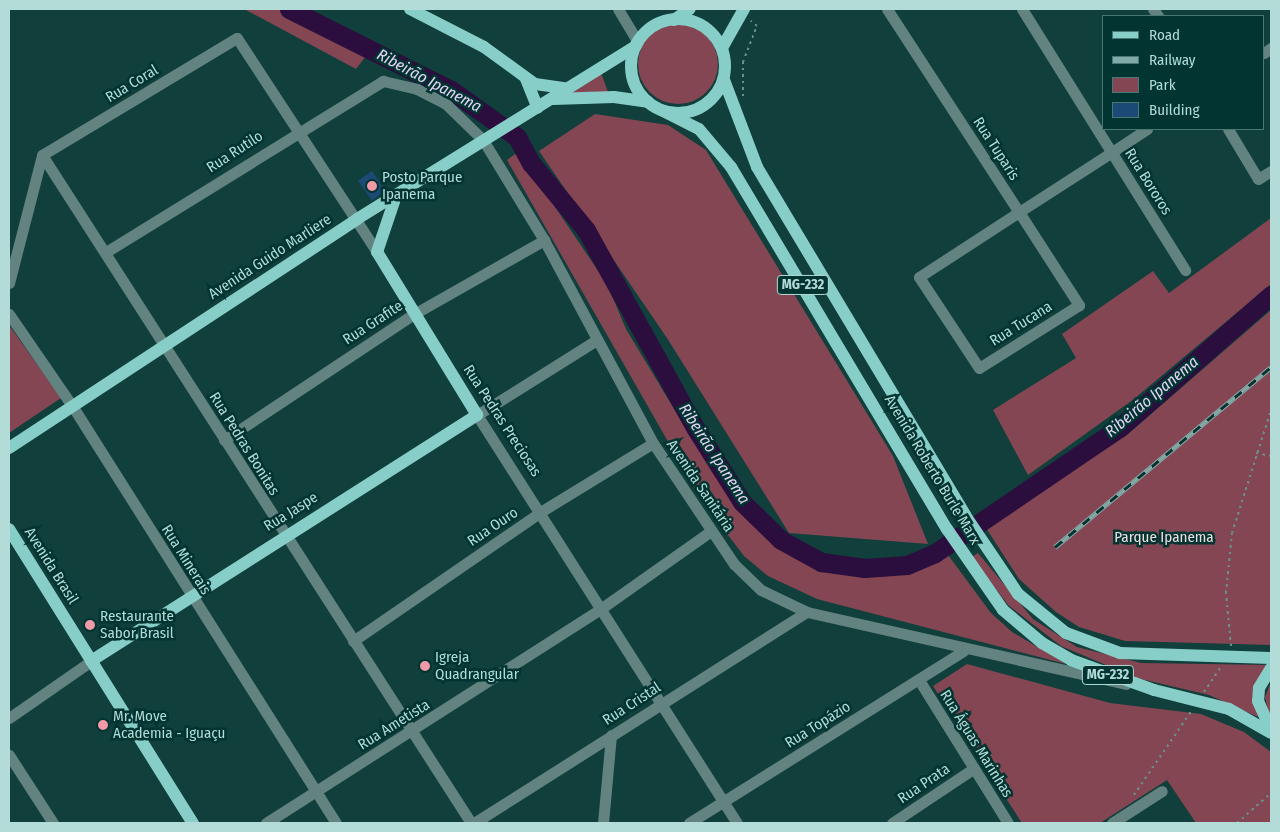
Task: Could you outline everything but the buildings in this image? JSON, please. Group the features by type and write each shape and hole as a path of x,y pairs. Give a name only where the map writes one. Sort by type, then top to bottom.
{"main road":[{"path":"410,9 484,47 526,79 565,88"},
{"path":"637,44 653,27 674,20 690,9"},
{"path":"674,20 702,26 722,48 743,10"},
{"name":"Avenida Guido Marliere","path":"9,448 357,219 553,99 565,88 637,44"},
{"name":"MG-232","path":"637,44 633,76 648,102 661,110 680,114 699,109 715,97 724,80 722,48"},
{"path":"526,79 533,110"},
{"name":"Avenida Roberto Burle Marx","path":"724,80 757,167 991,557 1031,606 1080,640 1143,656 1227,651 1271,658"},
{"name":"Avenida Guido Marliere","path":"553,99 614,97 648,102"},
{"name":"Avenida Roberto Burle Marx","path":"661,110 699,129 731,167 922,482 973,571 1003,610 1042,643 1092,669 1154,690 1200,699 1229,709 1271,732"},
{"path":"377,252 397,194"},
{"name":"Rua Pedras Preciosas","path":"377,252 477,415"},
{"name":"Rua Jaspe","path":"91,661 284,536 477,415"},
{"name":"Avenida Brasil","path":"9,529 193,823"},
{"name":"MG-232","path":"1271,668 1259,688 1258,701 1271,732"}],"street":[{"path":"618,9 637,44"},
{"name":"Rua Tuparis","path":"888,9 1079,305"},
{"name":"Rua Bororos","path":"1022,9 1185,270"},
{"name":"Rua Pedras Preciosas","path":"237,38 296,131 357,219 377,252"},
{"name":"Rua Coral","path":"42,156 237,38"},
{"name":"Rua Rutilo","path":"106,252 296,131 383,81"},
{"name":"Avenida Sanitária","path":"383,81 417,89 466,121 503,170 544,240 595,341 653,443 711,531 761,590 807,612 963,651 1154,690"},
{"path":"1019,212 1145,130"},
{"path":"1229,130 1258,179 1271,171"},
{"path":"9,283 42,156"},
{"name":"Rua Pedras Bonitas","path":"42,156 106,252 284,536 473,823"},
{"name":"Rua Tucana","path":"1019,212 919,277 979,368 1079,305"},
{"name":"Rua Grafite","path":"224,440 414,314 544,240"},
{"name":"Rua Minerais","path":"9,314 73,407 190,596 336,823"},
{"name":"Rua Jaspe","path":"477,415 595,341"},
{"name":"Rua Pedras Preciosas","path":"477,415 542,511 599,610 737,823"},
{"name":"Rua Ouro","path":"353,641 542,511 653,443"},
{"name":"Rua Ametista","path":"266,823 412,732 599,610 711,531"},
{"name":"Rua Cristal","path":"473,823 807,612"},
{"name":"Rua Topázio","path":"689,823 963,651"},
{"name":"Rua Jaspe","path":"9,718 91,661"},
{"name":"Rua Águas Marinhas","path":"919,680 1008,823"},
{"path":"603,823 611,735"},
{"path":"9,755 54,823"},
{"name":"Rua Prata","path":"892,823 973,769"},
{"path":"1112,823 1162,791"}],"path":[{"path":"743,10 756,26 743,62 744,99"},
{"path":"1125,815 1131,799 1200,699 1227,651 1226,593 1230,550 1238,505 1271,410"},
{"path":"1256,453 1271,456"},
{"path":"1227,651 1239,648"},
{"path":"1237,823 1271,793"}],"green space":[{"path":"244,9 284,9 366,56 356,69"},
{"path":"678,24 693,27 706,36 715,49 718,64 715,79 706,92 693,101 678,104 663,101 650,92 641,79 638,64 641,49 650,36 663,27"},
{"path":"600,70 608,92 562,94"},
{"path":"595,114 668,125 706,150 893,456 928,544 789,533 667,338 539,151"},
{"path":"518,152 607,284 626,329 712,472 728,495 777,543 803,561 847,575 915,571 948,555 991,613 1012,632 1066,664 817,599 768,576 744,556 702,501 507,160"},
{"path":"1271,218 1271,284 1134,399 1028,475 993,410 1076,358 1062,334 1153,271 1169,293"},
{"name":"Parque Ipanema","path":"1271,310 1271,645 1125,641 1079,627 1056,612 1019,579 986,528 1127,435"},
{"path":"9,325 61,398 9,433"},
{"path":"978,553 1033,619 1077,647 1141,663 1271,665 1256,706 1258,717 1209,695 1137,678 1061,646 1008,605 972,557"},
{"path":"967,664 1110,703 1201,714 1244,732 1271,752 1271,823 1196,823 1167,780 1100,823 1022,823 933,686"},
{"path":"1271,682 1271,723 1265,697"}],"waterway":[{"name":"Ribeirão Ipanema","path":"289,9 451,90 517,137 531,163 586,230 696,429 742,502 781,540 821,562 865,568 907,565 935,553 1119,428 1271,295"}],"railway":[{"path":"1055,547 1271,367"}],"place":[{"name":"Posto Parque Ipanema","path":"372,186"},
{"name":"Restaurante Sabor Brasil","path":"90,625"},
{"name":"Igreja Quadrangular","path":"425,666"},
{"name":"Mr. Move Academia - Iguaçu","path":"103,725"}]}
